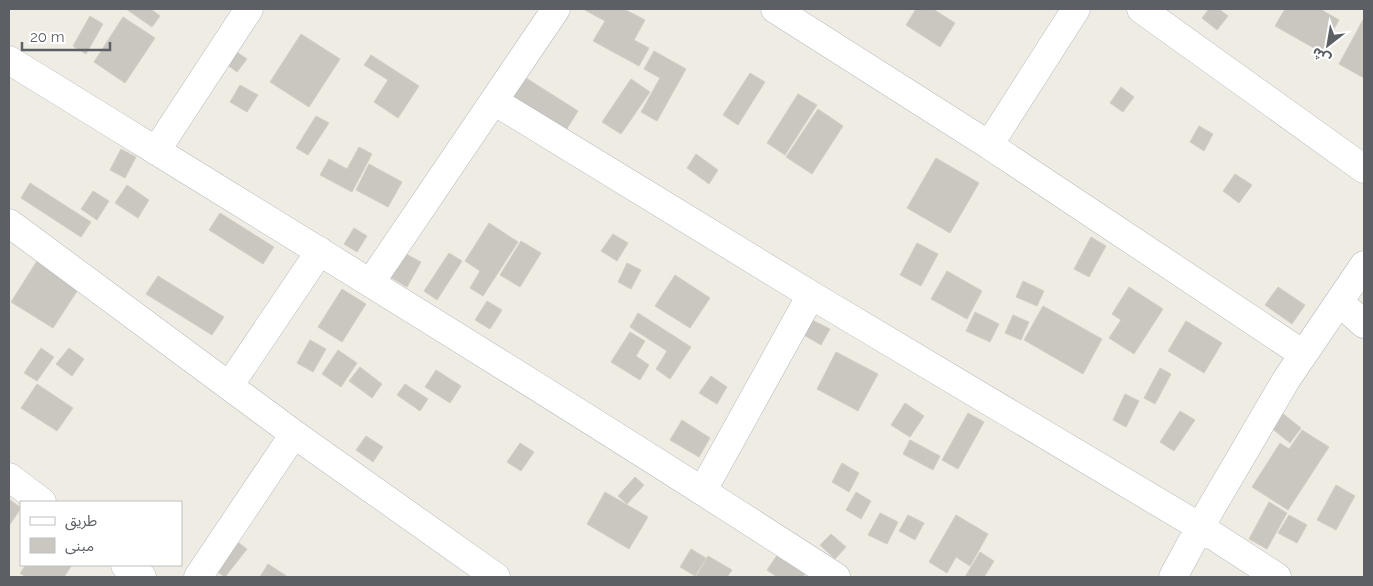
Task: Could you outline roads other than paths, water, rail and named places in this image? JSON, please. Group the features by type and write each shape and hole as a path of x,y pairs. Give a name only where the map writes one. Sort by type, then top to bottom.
{"street":[{"path":"156,151 249,9"},
{"path":"371,282 556,9"},
{"path":"774,9 989,145 1303,354"},
{"path":"989,145 1076,9"},
{"path":"1141,9 1364,169"},
{"path":"9,60 371,282 703,490 836,577"},
{"path":"494,101 811,295 1200,527 1277,577"},
{"path":"9,223 294,434 496,577"},
{"path":"229,386 320,251"},
{"path":"1173,577 1200,527 1303,354 1364,265"},
{"path":"703,490 811,295"},
{"path":"1339,302 1364,324"},
{"path":"198,577 294,434"},
{"path":"9,477 41,501"},
{"path":"126,566 142,577"}]}
